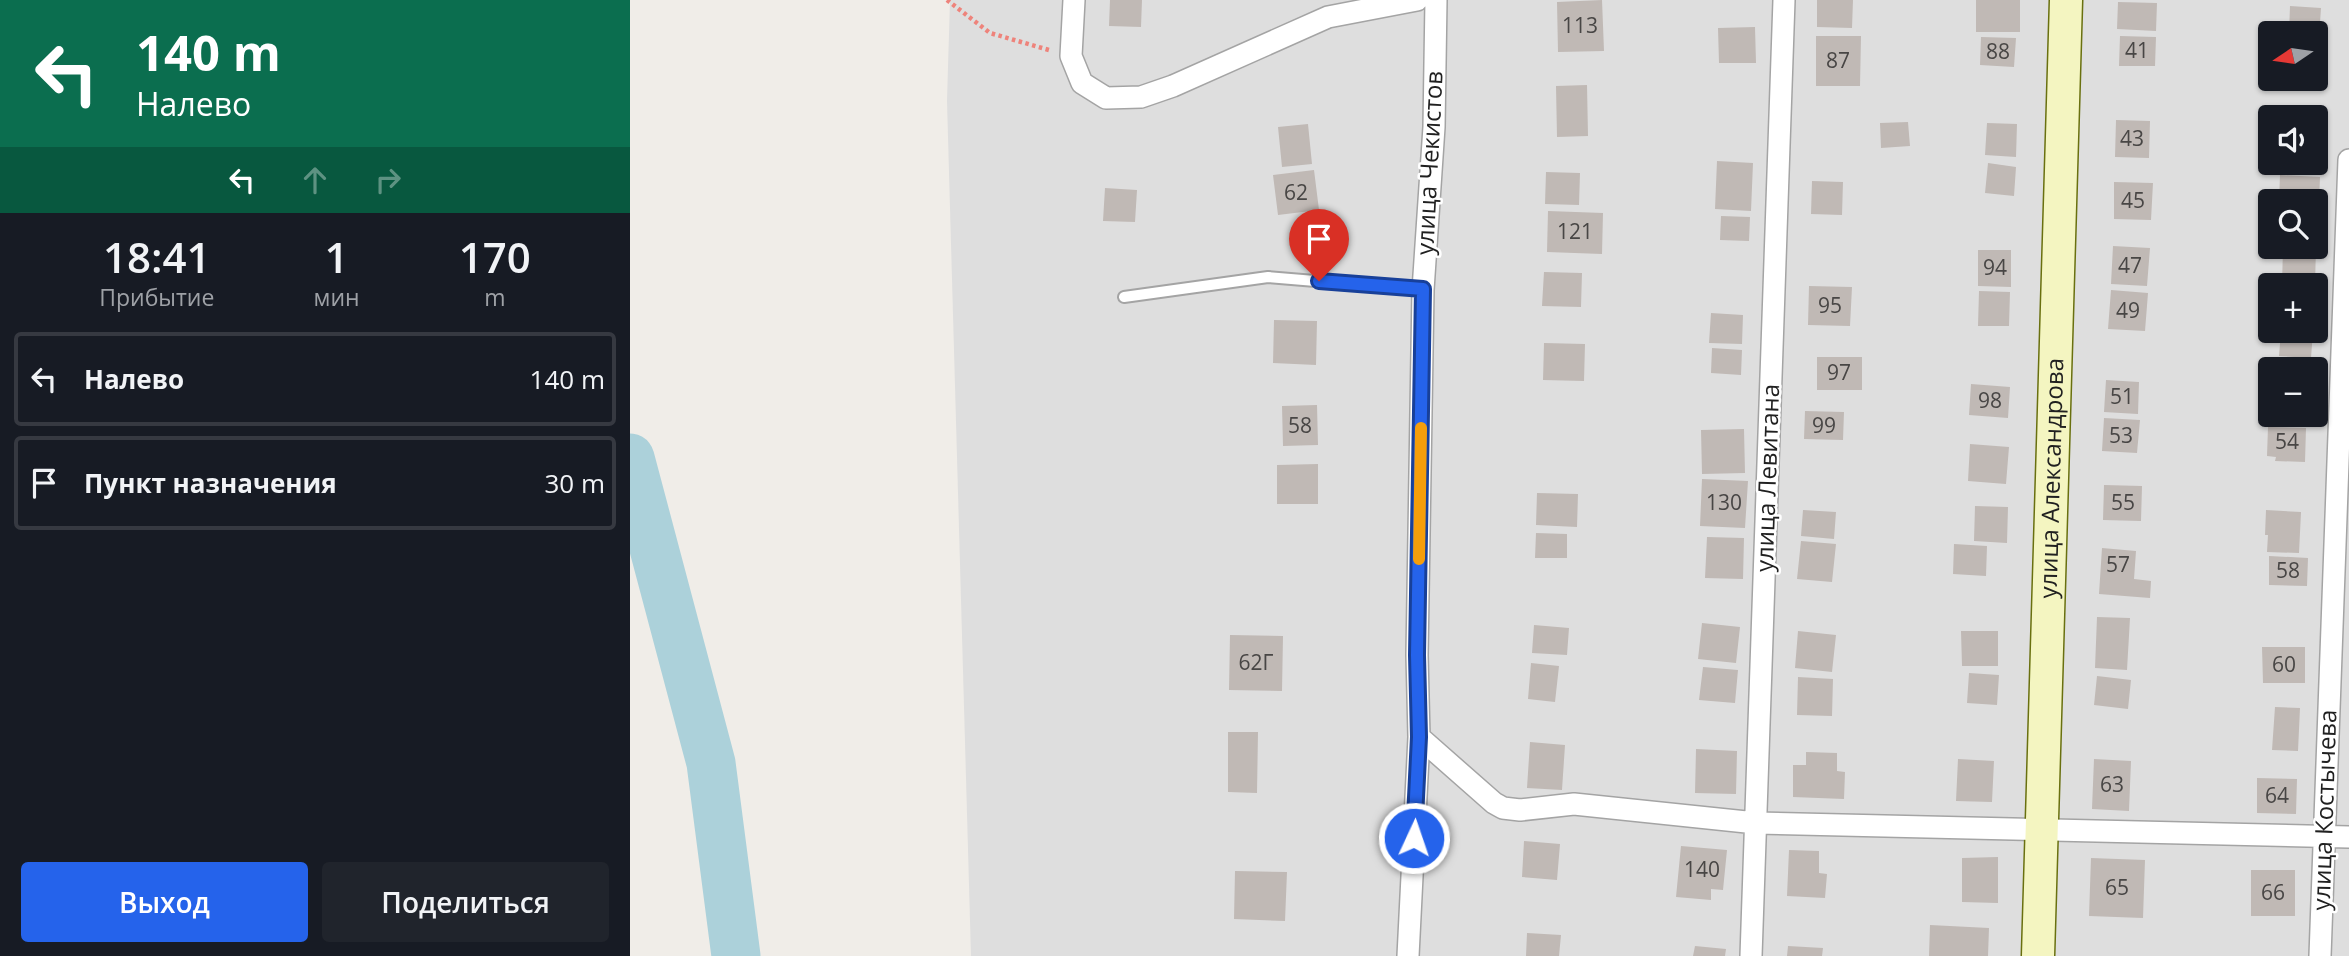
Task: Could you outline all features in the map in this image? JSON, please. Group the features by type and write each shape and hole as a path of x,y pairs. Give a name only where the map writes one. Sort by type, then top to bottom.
{"street":[{"path":"1074,0 1071,56 1082,83 1106,99 1141,96 1204,73 1328,17 1418,0"},
{"name":"улица Чекистов","path":"1408,956 1419,737 1417,655 1423,289 1434,127 1436,0"},
{"name":"улица Левитана","path":"1751,956 1784,0"},
{"name":"улица Александрова","path":"2038,956 2066,0"},
{"name":"улица Костычева","path":"2320,956 2349,160"},
{"path":"1419,737 1494,803 1503,808 1520,810 1573,804 1756,822 2349,837"}],"lane":[{"path":"1124,297 1268,277 1423,289"}],"path":[{"path":"947,0 990,33 1071,56"}],"shaded area":[{"path":"950,0 2349,0 2349,956 971,956 947,101"}],"building":[{"path":"1110,0 1142,0 1141,27 1109,26"},
{"path":"1602,0 1604,51 1558,52 1557,2"},
{"path":"1817,0 1853,0 1852,28 1817,27"},
{"path":"1976,0 2020,0 2020,32 1976,32"},
{"path":"2118,2 2157,3 2156,31 2117,29"},
{"path":"2290,6 2321,8 2320,21 2289,21"},
{"path":"1755,27 1756,63 1719,63 1718,28"},
{"path":"1816,36 1861,36 1860,86 1816,86"},
{"path":"2120,36 2156,37 2155,66 2119,66"},
{"path":"1981,37 2016,38 2014,67 1980,65"},
{"path":"1587,85 1588,136 1557,137 1556,86"},
{"path":"2116,120 2150,121 2149,158 2115,157"},
{"path":"1908,122 1910,146 1881,148 1880,123"},
{"path":"1987,123 2017,124 2016,157 1985,155"},
{"path":"1308,124 1312,164 1282,167 1278,127"},
{"path":"1717,161 1753,163 1751,211 1715,209"},
{"path":"1988,163 2016,167 2014,196 1985,193"},
{"path":"1314,170 1319,210 1278,215 1273,175"},
{"path":"1546,172 1580,173 1579,205 1545,204"},
{"path":"2280,175 2320,177 2320,189 2279,189"},
{"path":"1812,181 1843,182 1842,215 1811,214"},
{"path":"2114,182 2153,183 2151,220 2114,219"},
{"path":"1105,188 1137,190 1135,222 1103,221"},
{"path":"1548,211 1603,213 1602,254 1547,252"},
{"path":"1721,216 1750,217 1749,241 1720,240"},
{"path":"2113,246 2150,248 2147,286 2111,284"},
{"path":"1978,250 2011,250 2011,287 1978,286"},
{"path":"2283,259 2316,259 2315,273 2282,273"},
{"path":"1544,272 1582,273 1581,307 1542,306"},
{"path":"1809,286 1852,287 1850,326 1808,325"},
{"path":"2111,290 2148,293 2145,331 2108,329"},
{"path":"1979,291 2010,292 2009,326 1978,326"},
{"path":"1711,313 1743,315 1742,344 1709,343"},
{"path":"1274,320 1317,321 1316,365 1273,363"},
{"path":"1544,343 1585,344 1584,381 1543,380"},
{"path":"2280,343 2312,343 2311,357 2279,356"},
{"path":"1712,348 1742,350 1741,375 1711,373"},
{"path":"1817,357 1862,357 1862,390 1817,390"},
{"path":"2106,380 2139,382 2138,414 2104,412"},
{"path":"1971,384 2010,387 2008,418 1969,415"},
{"path":"1317,405 1318,445 1283,446 1282,406"},
{"path":"1805,411 1844,412 1843,440 1804,439"},
{"path":"2104,418 2140,420 2137,453 2102,451"},
{"path":"2268,427 2306,428 2305,462 2275,461 2276,457 2267,456"},
{"path":"1744,429 1745,473 1702,474 1701,430"},
{"path":"1970,444 2009,447 2006,484 1968,481"},
{"path":"1318,464 1318,504 1277,504 1277,465"},
{"path":"1702,479 1748,481 1745,528 1700,526"},
{"path":"2104,485 2142,486 2141,521 2103,520"},
{"path":"1537,493 1578,494 1577,527 1536,525"},
{"path":"1975,506 2008,507 2007,543 1974,541"},
{"path":"1803,510 1836,512 1834,539 1801,536"},
{"path":"2266,510 2301,512 2299,553 2267,552"},
{"path":"1536,533 1567,534 1567,558 1535,558"},
{"path":"1707,537 1744,538 1743,579 1705,578"},
{"path":"1801,541 1836,544 1832,582 1797,579"},
{"path":"1954,544 1987,546 1986,576 1953,574"},
{"path":"2102,548 2136,551 2134,579 2151,581 2150,598 2099,594"},
{"path":"2269,556 2308,558 2307,586 2269,585"},
{"path":"2097,617 2130,618 2127,670 2095,668"},
{"path":"1702,623 1740,627 1736,663 1698,659"},
{"path":"1534,625 1569,628 1567,655 1532,653"},
{"path":"1798,631 1836,635 1832,672 1795,668"},
{"path":"1961,631 1998,631 1998,666 1962,666"},
{"path":"1230,635 1283,636 1282,691 1229,690"},
{"path":"2262,647 2305,647 2305,683 2263,683"},
{"path":"1531,663 1559,666 1555,702 1528,699"},
{"path":"1703,667 1738,670 1735,703 1699,700"},
{"path":"1969,673 1999,675 1997,705 1967,703"},
{"path":"2097,676 2131,680 2128,709 2094,705"},
{"path":"1798,677 1833,679 1832,716 1797,715"},
{"path":"2275,707 2300,708 2298,751 2272,750"},
{"path":"1228,732 1258,732 1257,793 1228,792"},
{"path":"1530,742 1565,745 1562,790 1527,788"},
{"path":"1696,749 1737,751 1736,794 1695,793"},
{"path":"1806,752 1837,753 1837,771 1845,772 1844,799 1793,797 1793,765 1806,765"},
{"path":"1958,759 1994,761 1992,802 1956,801"},
{"path":"2094,759 2131,761 2129,811 2092,809"},
{"path":"2257,778 2297,779 2296,814 2257,813"},
{"path":"1524,841 1560,844 1557,880 1522,877"},
{"path":"1681,846 1727,850 1723,890 1711,889 1711,900 1676,897"},
{"path":"1789,850 1819,851 1819,873 1827,874 1825,898 1787,896"},
{"path":"1998,857 1998,903 1962,902 1962,858"},
{"path":"2091,858 2145,860 2143,918 2089,916"},
{"path":"2251,870 2295,870 2295,916 2251,916"},
{"path":"1235,871 1287,872 1285,921 1234,919"},
{"path":"1930,925 1989,928 1988,956 1929,956"},
{"path":"1527,933 1561,935 1559,956 1526,956"},
{"path":"1695,946 1726,949 1725,956 1693,956"},
{"path":"1788,946 1823,948 1822,956 1787,956"}],"waterway":[{"path":"630,458 711,763 736,956"}],"slow traffic":[{"path":"1419,559 1421,428"}],"route":[{"path":"1319,281 1423,289 1417,655 1419,737 1414,838"}]}
